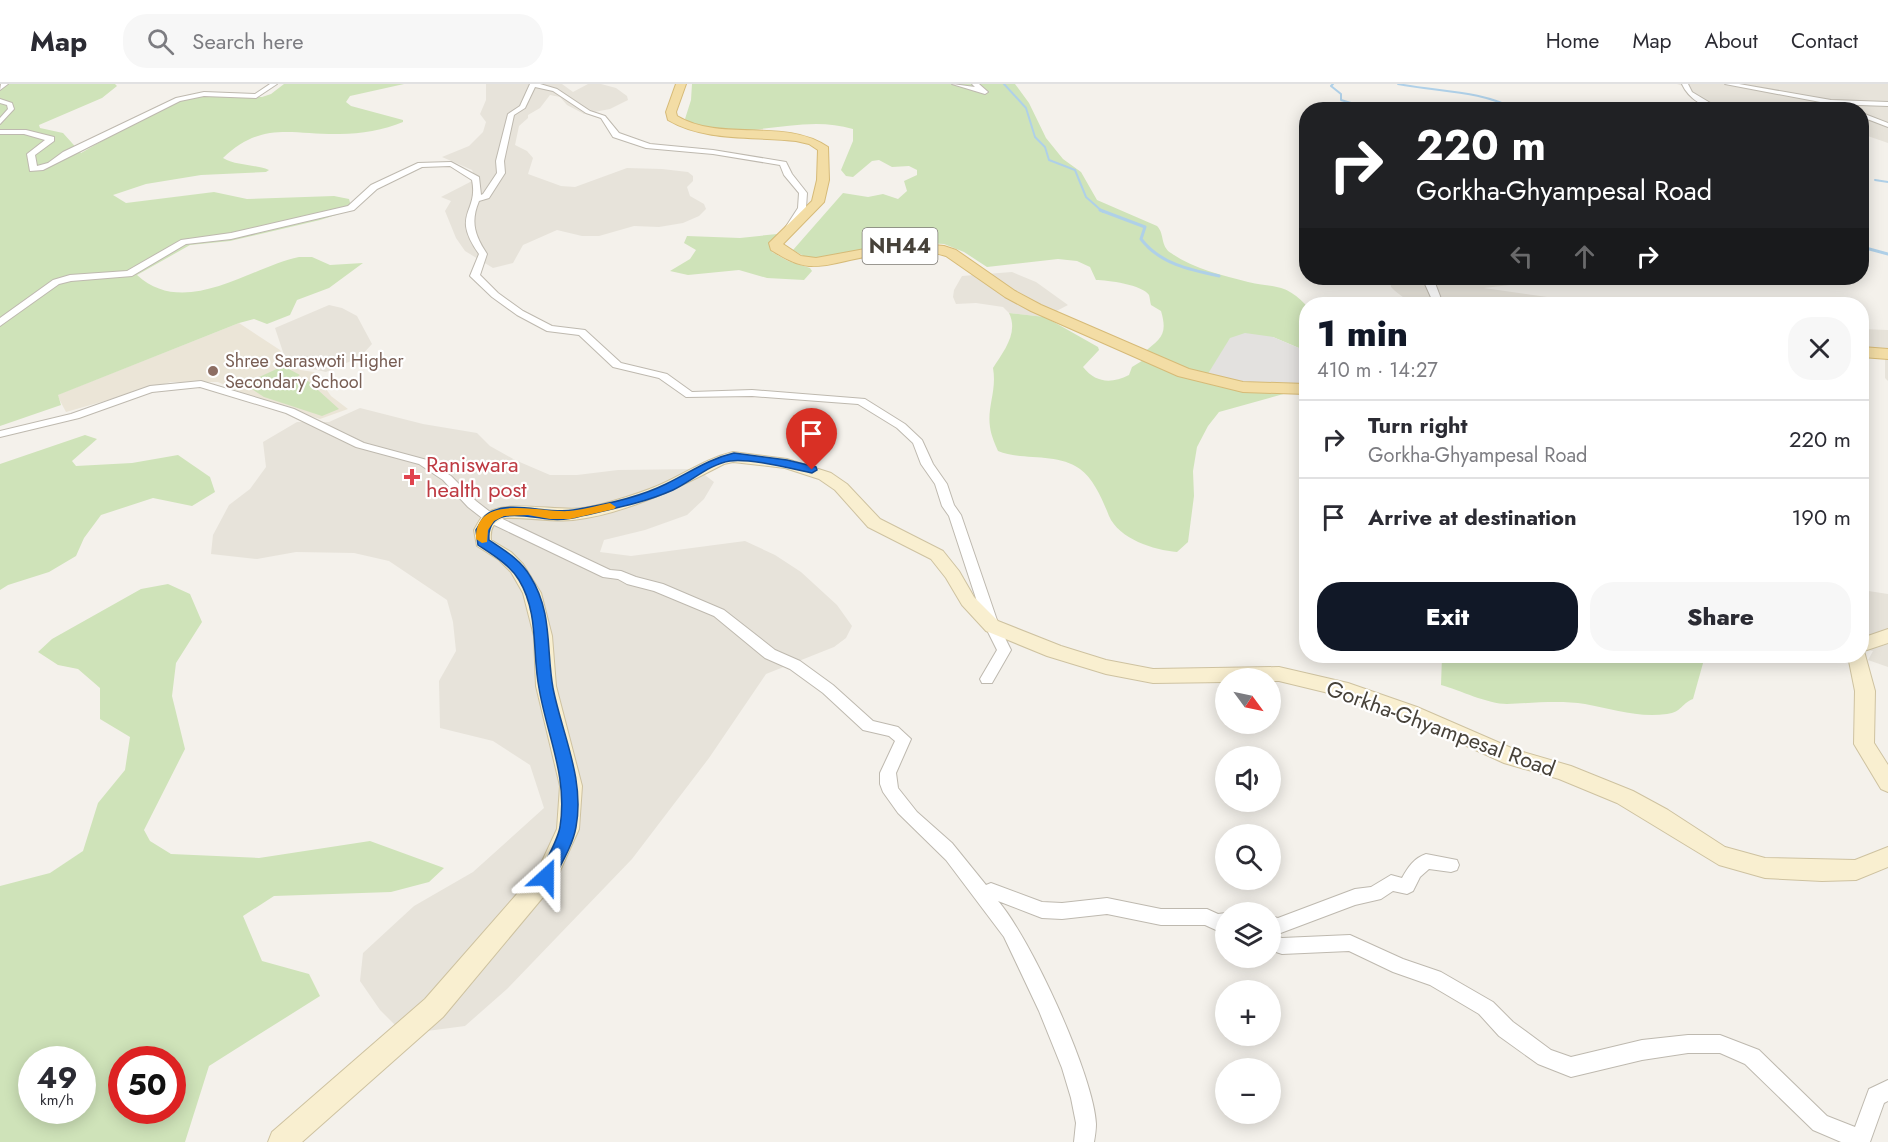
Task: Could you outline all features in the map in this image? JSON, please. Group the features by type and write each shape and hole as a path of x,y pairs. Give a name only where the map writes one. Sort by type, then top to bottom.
{"main road":[{"name":"NH44","path":"681,84 671,112 672,118 682,125 704,130 798,138 821,146 825,153 818,202 776,243 776,247 797,259 826,262 912,245 941,249 951,253 1010,294 1036,308 1184,373 1243,387 1299,389"},
{"path":"1869,353 1888,354"},
{"name":"Gorkha-Ghyampesal Road","path":"490,518 501,513 528,512 550,515 591,512 669,487 719,460 734,457 787,464 825,476 841,487 874,523 937,555 953,575 968,601 992,626 1054,651 1106,667 1153,676 1279,674 1348,690 1410,712 1511,757 1564,772 1625,797 1660,816 1719,855 1765,868 1856,870 1888,857"},
{"path":"282,1142 434,1008 546,877 568,829 571,786 546,686 543,636 535,604 524,577 505,556 483,542 482,530 490,518"},
{"path":"1869,643 1888,636"},
{"path":"1859,663 1865,691 1864,744 1888,783"}],"street":[{"path":"0,88 4,84"},
{"path":"0,132 26,132 51,139 31,154 34,161 33,169 38,169 54,164 66,154 178,99 204,94 256,96 274,84"},
{"path":"478,199 486,196 501,173 500,161 511,114 522,107 533,84 555,90 588,112 603,117 616,135 649,146 713,152 783,164 788,175 803,193 802,208 789,228"},
{"path":"955,84 985,92 975,84"},
{"path":"1685,84 1689,93 1705,102"},
{"path":"1728,84 1831,102"},
{"path":"0,101 10,104 10,109 0,122"},
{"path":"1869,103 1888,104"},
{"path":"1869,118 1888,125"},
{"path":"0,323 56,282 70,278 129,274 183,242 231,236 351,208 374,187 421,165 451,164 476,179 479,191 478,199 469,217 472,237 483,254 475,276 512,307 550,328 582,332 617,365 663,376 690,394 752,393 861,401 901,426 918,442 927,464 941,484 948,506 954,515 992,626 1004,650 987,679"},
{"path":"0,434 75,416 150,389 201,384 238,398 290,411 360,445 423,462 447,478 472,504 490,518 608,574 621,575 632,581 658,587 711,609 770,654 795,665 854,711 868,726 892,731 903,739 896,756 890,763 887,783 912,816 944,846 979,887 985,899 1009,929 1041,992 1083,1098 1087,1133 1084,1142"},
{"path":"1281,925 1355,897 1375,894 1391,883 1407,886 1414,872 1426,861 1451,866"},
{"path":"985,899 991,891 1042,910 1062,911 1107,906 1161,917 1207,917 1215,920"},
{"path":"1281,946 1350,943 1399,966 1435,978 1486,1008 1506,1029 1545,1057 1571,1067 1642,1050 1688,1044 1720,1044 1752,1057 1820,1123 1861,1140 1876,1096 1888,1090"}],"shaded area":[{"path":"486,84 562,84 573,92 588,84 601,84 616,88 627,96 628,100 610,109 584,114 567,105 560,97 550,95 540,108 528,115 528,118 519,126 515,145 527,151 533,158 528,174 561,186 575,187 627,168 688,172 693,176 693,181 687,187 690,196 704,204 706,209 699,216 683,223 659,227 634,226 599,236 582,236 557,230 523,245 513,263 493,268 465,251 456,238 445,211 451,201 441,197 476,179 472,170 442,157 469,146 483,132 486,122 480,114 486,100"},
{"path":"1677,84 1888,84 1888,143 1869,136 1869,102 1708,102 1697,98 1683,86"},
{"path":"1012,272 1036,282 1068,305 1045,317 1009,313 1003,307 976,303 956,304 953,297 954,290 962,276"},
{"path":"1391,285 1510,285 1484,288 1548,297 1403,297"},
{"path":"329,305 342,308 357,316 372,344 360,357 326,372 299,366 284,355 275,328"},
{"name":"Shree Saraswoti Higher Secondary School","path":"239,323 280,350 283,358 300,370 314,372 331,396 348,409 320,419 253,398 218,382 171,382 66,412 57,395"},
{"path":"1869,329 1888,330 1888,381 1885,378 1885,358 1869,357"},
{"path":"1245,333 1273,337 1299,348 1299,387 1266,386 1206,377 1230,338"},
{"path":"360,408 423,424 477,433 490,446 550,475 577,475 618,470 697,469 714,482 704,499 687,515 645,530 604,540 600,552 631,556 745,541 775,555 801,572 837,605 852,626 846,638 834,647 766,674 709,758 632,859 507,989 465,1026 404,1034 380,1010 360,981 363,953 414,906 473,872 544,808 530,765 493,741 440,728 439,681 456,651 453,622 447,600 389,561 354,553 296,552 257,559 211,554 213,535 229,505 250,489 266,467 263,442 297,422 329,422"},
{"path":"1869,591 1888,594 1888,667 1869,660 1873,651 1869,650"}],"green space":[{"path":"0,84 115,84 117,86 102,98 39,125 40,128 63,133 81,153 140,119 183,100 201,97 262,97 271,94 284,84 404,84 350,96 346,102 351,106 403,120 403,122 356,133 278,132 265,134 251,138 237,146 223,158 269,170 266,172 201,175 146,184 113,195 126,203 214,192 247,199 334,196 349,199 352,210 320,220 230,241 190,245 137,275 156,287 175,292 196,292 217,287 299,257 312,257 330,265 363,263 329,288 297,300 290,315 267,324 254,319 239,323 58,395 61,405 0,426"},
{"path":"692,84 1015,84 1029,103 1046,138 1063,159 1081,172 1097,200 1157,226 1168,250 1180,259 1208,271 1286,290 1299,298 1299,348 1273,337 1206,377 1143,353 1163,331 1161,311 1151,305 1149,295 1140,288 1096,280 1090,267 1077,261 1058,259 987,267 964,252 944,244 910,242 826,259 807,258 793,250 843,193 868,197 883,194 898,199 907,191 904,181 917,175 917,170 909,166 892,167 879,160 872,161 853,177 846,176 841,170 853,141 853,129 816,124 742,131 705,129 685,119 691,100"},
{"path":"777,234 771,246 772,252 788,261 810,268 812,271 804,280 767,278 739,270 688,275 670,271 690,259 696,250 684,243 687,236 740,238"},
{"path":"1009,313 1045,317 1098,347 1099,350 1083,367 1099,379 1110,381 1129,375 1132,367 1145,359 1200,382 1239,390 1287,393 1219,412 1208,426 1197,447 1188,542 1177,552 1148,546 1121,531 1109,516 1090,478 1080,469 1061,460 1018,456 998,451 991,433 989,419 994,384 993,368 1011,335 1012,320"},
{"path":"283,366 300,375 297,377 305,382 308,381 339,409 322,416 264,397 244,384"},
{"path":"85,435 97,439 72,461 76,466 132,463 178,455 210,477 215,492 192,506 153,498 101,515 84,538 76,556 49,572 8,585 0,590 0,464"},
{"path":"168,584 190,594 202,622 176,663 172,696 185,749 144,830 150,841 171,854 259,858 370,841 444,868 429,882 391,892 274,896 243,916 262,961 309,974 320,996 209,1066 185,1142 0,1142 0,886 50,873 83,851 98,803 125,770 130,737 100,719 100,688 78,669 58,665 38,652 52,639 141,589"},
{"path":"1442,663 1703,663 1693,699 1676,711 1656,715 1635,714 1575,703 1507,704 1491,702 1441,685"}],"waterway":[{"path":"1004,84 1026,108 1035,137 1045,147 1049,160 1075,170 1086,197 1101,210"},
{"path":"1333,84 1331,86 1341,94 1341,100 1348,102"},
{"path":"1398,84 1474,95 1500,102"},
{"path":"1875,180 1888,182"},
{"path":"1101,210 1145,227 1141,239 1166,260 1176,265 1219,276"},
{"path":"1869,249 1888,254"}],"slow traffic":[{"path":"482,539 482,530 490,518 501,513 539,512 550,515 570,515 610,507"}],"place":[{"name":"Shree Saraswoti Higher Secondary School","path":"213,371"},
{"name":"Raniswara health post","path":"412,477"}],"route":[{"path":"546,877 568,829 571,786 546,686 543,636 532,593 524,577 505,556 483,542 482,530 490,518 501,513 539,512 550,515 570,515 631,501 669,487 719,460 734,457 787,464 812,470"}]}
